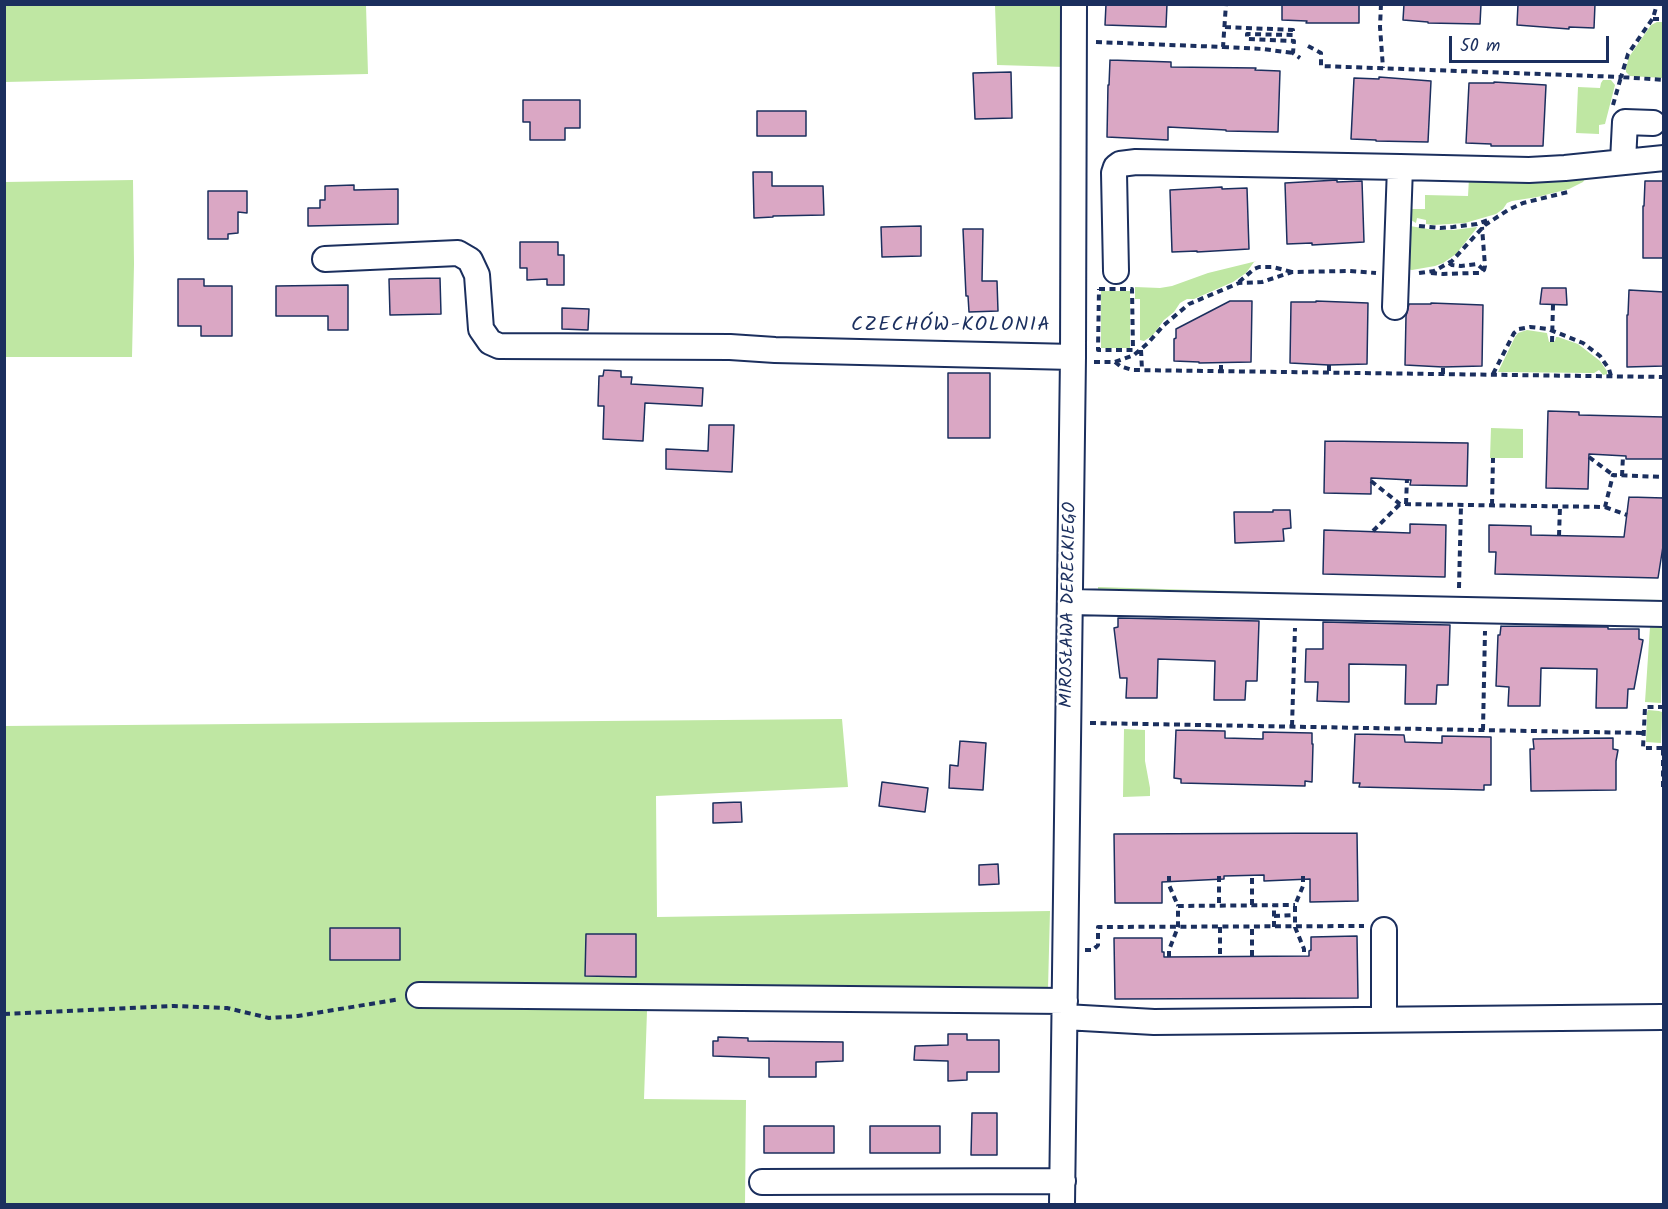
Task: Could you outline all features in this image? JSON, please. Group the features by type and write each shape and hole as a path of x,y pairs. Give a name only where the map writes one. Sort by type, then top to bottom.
{"street":[{"name":"MIROSŁAWA DERECKIEGO","path":"1063,1193 1070,602 1080,359 1074,4"},
{"path":"1623,161 1625,122 1653,123"},
{"path":"1116,271 1114,173 1120,164 1136,162 1529,170 1664,158"},
{"path":"1395,307 1400,167"},
{"path":"325,259 458,254 470,260 477,275 481,329 490,342 499,346 730,347 1080,359"},
{"path":"1070,602 1664,614"},
{"path":"1378,928 1384,1019"},
{"path":"419,995 1065,1009 1154,1022 1662,1017"},
{"path":"762,1182 1063,1193"}],"path":[{"path":"1223,47 1226,4"},
{"path":"1381,4 1383,68"},
{"path":"1308,46 1322,53 1321,66 1621,77 1628,54 1652,19 1657,4"},
{"path":"1652,19 1664,19"},
{"path":"1225,27 1293,30 1293,35 1246,34 1247,39 1294,41 1293,53"},
{"path":"1091,42 1263,49 1293,53 1300,58"},
{"path":"1428,273 1449,263 1482,227 1495,218 1523,203 1585,185 1596,164"},
{"path":"1398,220 1418,226 1440,228 1470,225 1495,218"},
{"path":"1482,227 1484,270"},
{"path":"1449,263 1461,266 1477,264 1484,270"},
{"path":"1080,359 1115,362 1134,355 1189,304 1239,283 1259,267 1273,267 1292,272 1361,271 1380,274 1480,273 1484,270"},
{"path":"1239,283 1262,282 1292,272"},
{"path":"1099,289 1132,289 1133,350 1098,350 1099,289"},
{"path":"1552,342 1553,305"},
{"path":"1493,374 1514,333 1519,329 1530,327 1553,331 1583,343 1605,363 1611,376"},
{"path":"1141,350 1142,370"},
{"path":"1115,362 1126,369 1142,370 1664,376"},
{"path":"1221,363 1221,371"},
{"path":"1329,365 1329,372"},
{"path":"1443,367 1443,374"},
{"path":"1622,476 1623,456"},
{"path":"1589,457 1612,475 1664,477"},
{"path":"1492,505 1493,458"},
{"path":"1605,507 1612,475"},
{"path":"1406,504 1407,479"},
{"path":"1371,481 1400,504 1605,507 1627,515"},
{"path":"1373,531 1400,504"},
{"path":"1459,591 1461,504"},
{"path":"1559,536 1560,506"},
{"path":"1292,726 1295,626"},
{"path":"1483,730 1485,630"},
{"path":"1663,787 1663,748 1643,748 1645,707 1664,707"},
{"path":"1082,723 1644,733"},
{"path":"1252,875 1252,905"},
{"path":"1169,876 1169,885 1178,906 1178,927 1169,950 1169,957"},
{"path":"1219,876 1219,905"},
{"path":"1303,876 1303,886 1295,905 1295,927 1304,949 1304,956"},
{"path":"1274,905 1274,927"},
{"path":"1178,906 1295,905"},
{"path":"1274,916 1295,915"},
{"path":"1079,950 1093,950 1098,945 1098,927 1378,928"},
{"path":"1220,927 1220,956"},
{"path":"1252,927 1252,956"},
{"path":"4,1014 174,1006 227,1008 269,1018 298,1016 419,995"}],"green space":[{"path":"4,5 366,5 368,74 5,82"},
{"path":"995,5 1066,5 1065,67 997,65"},
{"path":"1663,22 1663,78 1630,76 1626,72 1629,57 1651,25"},
{"path":"1603,80 1611,80 1615,85 1605,124 1599,125 1599,134 1576,133 1578,87 1600,88"},
{"path":"1586,175 1583,182 1569,189 1512,201 1496,214 1465,223 1433,225 1426,224 1426,220 1417,218 1416,223 1409,219 1406,209 1425,209 1425,195 1468,196 1469,178"},
{"path":"133,180 132,357 5,357 5,182"},
{"path":"1406,227 1434,230 1477,227 1456,254 1443,263 1412,270 1405,269"},
{"path":"1257,261 1233,282 1180,303 1153,335 1144,341 1140,340 1140,299 1135,299 1135,287 1172,286 1208,273"},
{"path":"1101,291 1130,291 1130,348 1101,348"},
{"path":"1527,330 1547,333 1549,342 1555,341 1558,337 1578,344 1600,361 1607,374 1603,375 1599,370 1594,373 1498,372 1515,337 1518,333"},
{"path":"1491,428 1523,429 1523,458 1490,458"},
{"path":"1098,587 1356,595 1663,600 1664,604 1098,592"},
{"path":"1650,627 1663,627 1661,703 1645,702"},
{"path":"1648,710 1662,712 1661,743 1646,742"},
{"path":"842,719 848,787 656,796 657,917 1050,911 1048,989 1041,1011 647,1011 644,1099 746,1100 745,1204 5,1204 4,726"},
{"path":"1124,729 1145,730 1145,761 1150,796 1123,797"}],"building":[{"path":"1106,4 1167,4 1166,27 1105,25"},
{"path":"1282,4 1359,4 1359,23 1306,23 1307,21 1282,20"},
{"path":"1404,4 1481,4 1480,24 1403,20"},
{"path":"1518,4 1595,4 1594,28 1569,27 1569,29 1517,25"},
{"path":"1110,60 1171,62 1171,67 1256,68 1255,70 1280,71 1278,132 1168,127 1168,140 1107,137"},
{"path":"1011,72 1012,118 975,119 973,73"},
{"path":"1379,77 1431,81 1428,142 1351,139 1354,78 1379,79"},
{"path":"1469,83 1546,85 1543,146 1491,146 1491,144 1466,143"},
{"path":"523,100 580,100 580,128 565,128 565,140 530,140 530,122 523,122"},
{"path":"757,111 806,111 806,136 757,136"},
{"path":"753,172 772,172 772,186 823,186 824,215 754,218"},
{"path":"1337,180 1337,182 1362,181 1364,242 1287,244 1285,183"},
{"path":"1645,181 1664,181 1664,258 1643,258"},
{"path":"354,185 354,190 398,189 398,224 308,226 308,208 320,208 320,200 325,200 325,186"},
{"path":"1222,187 1222,189 1247,188 1249,249 1172,252 1170,190"},
{"path":"208,191 247,191 247,213 238,212 238,233 228,234 228,239 208,239"},
{"path":"921,226 921,256 882,257 881,227"},
{"path":"963,229 983,229 982,281 997,281 998,311 969,312 968,296 966,296"},
{"path":"520,242 558,242 558,255 564,255 564,285 547,285 547,279 527,280 527,268 520,268"},
{"path":"440,278 441,314 390,315 389,279"},
{"path":"178,279 204,279 204,286 232,286 232,336 201,336 201,326 178,326"},
{"path":"348,285 348,330 328,330 328,316 276,316 276,286"},
{"path":"1542,288 1566,288 1567,305 1540,304"},
{"path":"1629,290 1664,292 1664,366 1627,367"},
{"path":"1230,301 1252,301 1251,362 1174,361 1176,329"},
{"path":"1291,302 1368,303 1367,364 1290,363"},
{"path":"1409,304 1483,305 1482,366 1405,365 1406,316"},
{"path":"562,308 589,309 588,330 562,329"},
{"path":"604,370 621,371 621,377 632,377 631,384 703,388 702,406 645,403 643,441 603,439 604,406 598,406 599,376 603,376"},
{"path":"948,373 990,373 990,438 948,438"},
{"path":"1548,411 1579,412 1579,415 1664,417 1664,459 1626,459 1626,456 1589,454 1588,489 1546,488"},
{"path":"709,425 734,425 732,472 666,469 666,449 708,451"},
{"path":"1325,441 1468,443 1467,486 1410,485 1411,480 1371,478 1371,494 1324,493"},
{"path":"1629,497 1664,498 1664,540 1658,578 1495,574 1496,552 1489,552 1489,525 1531,526 1531,535 1624,537"},
{"path":"1273,510 1290,510 1291,528 1283,529 1284,541 1235,543 1234,512 1273,512"},
{"path":"1410,524 1446,525 1445,577 1323,574 1324,530 1410,533"},
{"path":"1118,618 1259,621 1257,681 1246,681 1245,700 1214,700 1215,661 1158,659 1157,698 1126,698 1127,678 1120,678 1114,628 1118,627"},
{"path":"1323,622 1450,625 1448,685 1437,685 1436,704 1405,704 1406,665 1349,664 1349,702 1317,701 1318,682 1305,682 1306,649 1323,649"},
{"path":"1501,626 1639,629 1639,639 1643,640 1634,689 1628,689 1627,708 1596,708 1597,669 1541,668 1540,706 1508,706 1509,687 1496,686 1498,635 1500,635"},
{"path":"1176,730 1225,731 1225,738 1263,739 1263,732 1312,733 1312,782 1305,781 1305,786 1181,783 1181,779 1174,778"},
{"path":"1355,734 1404,735 1405,742 1442,743 1442,736 1491,737 1491,785 1484,785 1484,790 1359,787 1360,783 1353,783"},
{"path":"1613,738 1613,749 1618,750 1616,790 1531,791 1530,749 1534,749 1533,739"},
{"path":"960,741 986,743 983,790 949,788 950,765 958,766"},
{"path":"882,782 928,788 925,812 879,806"},
{"path":"741,802 742,822 713,823 713,803"},
{"path":"1357,833 1358,901 1310,902 1310,879 1264,881 1264,875 1162,882 1162,903 1115,903 1114,834"},
{"path":"998,864 999,884 979,885 979,865"},
{"path":"330,928 400,928 400,960 330,960"},
{"path":"586,934 636,934 636,977 585,976"},
{"path":"1357,936 1358,998 1115,999 1114,938 1162,938 1164,957 1309,956 1311,937"},
{"path":"948,1034 967,1034 967,1040 999,1040 999,1072 967,1072 967,1080 948,1081 948,1061 914,1060 915,1046 948,1045"},
{"path":"718,1037 748,1038 748,1041 843,1042 843,1061 816,1062 816,1077 769,1077 769,1058 713,1056 713,1041 718,1041"},
{"path":"972,1113 997,1113 997,1155 971,1155"},
{"path":"764,1126 834,1126 834,1153 764,1153"},
{"path":"870,1126 940,1126 940,1153 870,1153"}],"district":[{"name":"CZECHÓW-KOLONIA","path":"951,327"}]}
